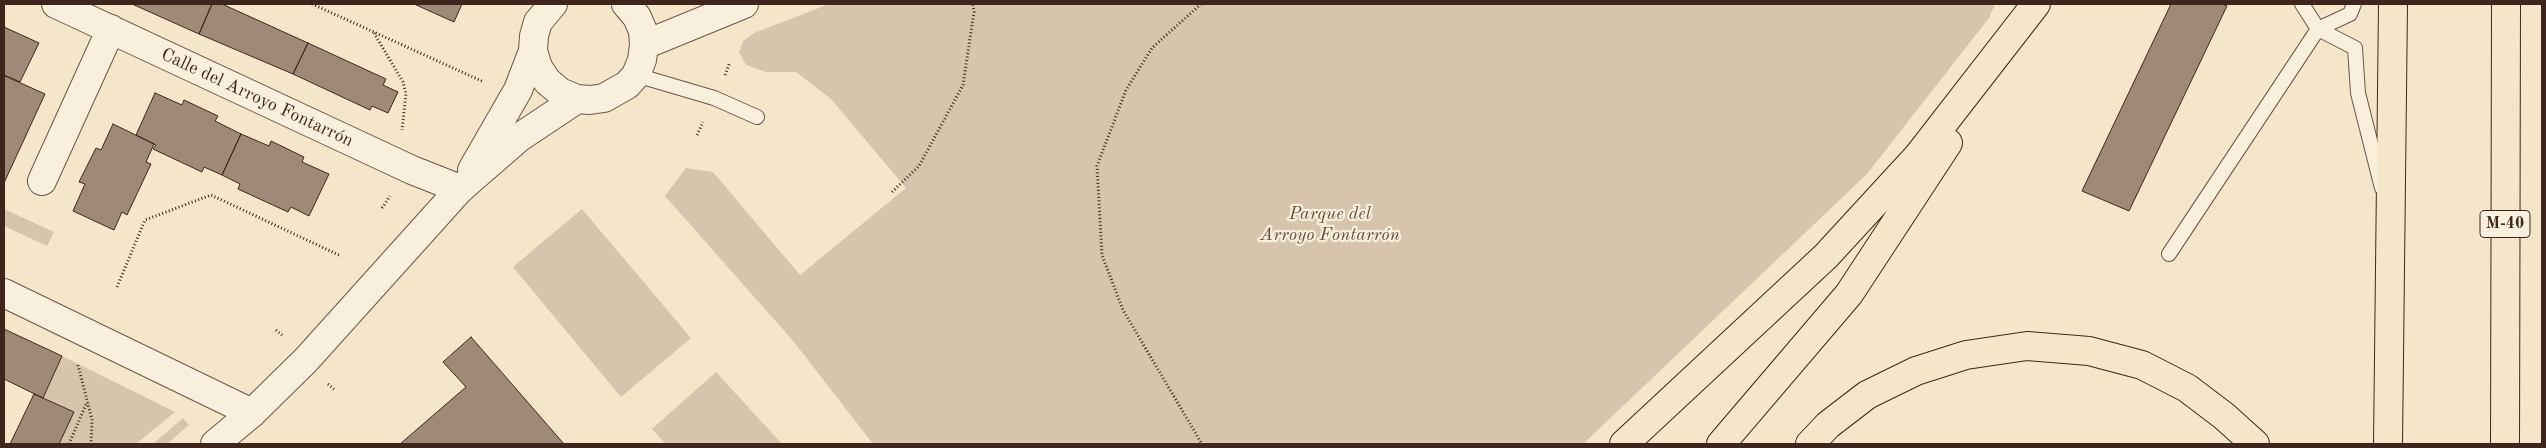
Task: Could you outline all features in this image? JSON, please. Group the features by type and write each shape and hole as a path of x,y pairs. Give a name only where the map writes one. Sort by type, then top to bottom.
{"highway":[{"path":"1624,444 1826,256 1918,156 2038,4"},
{"path":"1721,444 1849,294 2038,4"},
{"path":"2388,444 2393,4"},
{"name":"M-40","path":"2505,444 2506,4"},
{"path":"1810,444 1828,425 1867,395 1916,371 1966,355 2027,346 2089,351 2142,365 2187,388 2224,416 2255,444"}],"street":[{"name":"Calle del Arroyo Fontarrón","path":"56,4 412,170 460,189"},
{"path":"542,10 534,36 534,52 538,67 547,81 560,92 577,99 604,98 627,85 636,75 642,60 644,45 642,31 637,17 626,4"},
{"path":"644,45 744,4"},
{"path":"42,181 111,29"},
{"path":"460,189 510,104 534,52"},
{"path":"215,444 252,413 306,360 460,189 520,137 577,99"},
{"path":"4,293 252,413"}],"lane":[{"path":"2302,4 2318,28 2355,48 2358,93 2391,223"},
{"path":"2169,254 2318,28 2350,14 2354,4"},
{"path":"636,75 714,98 757,117"}],"path":[{"path":"312,4 485,82"},
{"path":"892,192 920,166 963,85 974,12 973,4"},
{"path":"1201,4 1152,48 1126,90 1098,166 1102,255 1123,310 1202,444"},
{"path":"373,31 403,82 406,94 401,136"},
{"path":"725,76 730,62"},
{"path":"697,135 706,117"},
{"path":"116,287 145,220 211,195 340,256"},
{"path":"382,208 390,195"},
{"path":"276,330 284,336"},
{"path":"76,355 92,420 91,444"},
{"path":"328,383 336,390"},
{"path":"69,444 87,402"}],"green space":[{"name":"Parque del Arroyo Fontarrón","path":"829,4 1995,4 1989,18 1867,174 1583,444 873,444 794,342 665,196 686,168 713,172 800,275 906,188 831,99 796,72 766,72 746,65 739,52 743,41 754,33"},
{"path":"4,209 54,232 47,246 4,226"},
{"path":"582,209 691,338 621,397 513,267"},
{"path":"62,356 175,412 136,444 59,444 74,412 43,398"},
{"path":"716,372 782,444 666,444 652,429"},
{"path":"183,418 189,425 167,444 153,444"}],"building":[{"path":"132,4 212,4 199,34"},
{"path":"212,4 222,4 308,43 293,74 199,34"},
{"path":"414,4 462,4 454,22"},
{"path":"2171,4 2222,4 2227,6 2129,211 2082,191"},
{"path":"4,27 39,43 20,82 4,75"},
{"path":"308,43 386,79 383,85 398,92 388,113 372,106 370,110 293,74"},
{"path":"5,76 45,94 4,183 4,79"},
{"path":"155,93 182,105 184,100 218,116 215,121 241,134 222,175 204,167 202,172 153,149 156,145 136,135"},
{"path":"113,124 154,144 146,162 151,164 127,215 122,212 114,230 73,211 85,184 79,182 96,148 101,150"},
{"path":"241,134 269,146 271,141 304,157 302,162 329,174 309,216 291,207 288,212 238,189 240,184 222,175"},
{"path":"4,329 62,356 43,398 4,379"},
{"path":"471,337 564,444 400,444 466,387 443,362"},
{"path":"34,394 74,412 59,444 10,444"}]}
